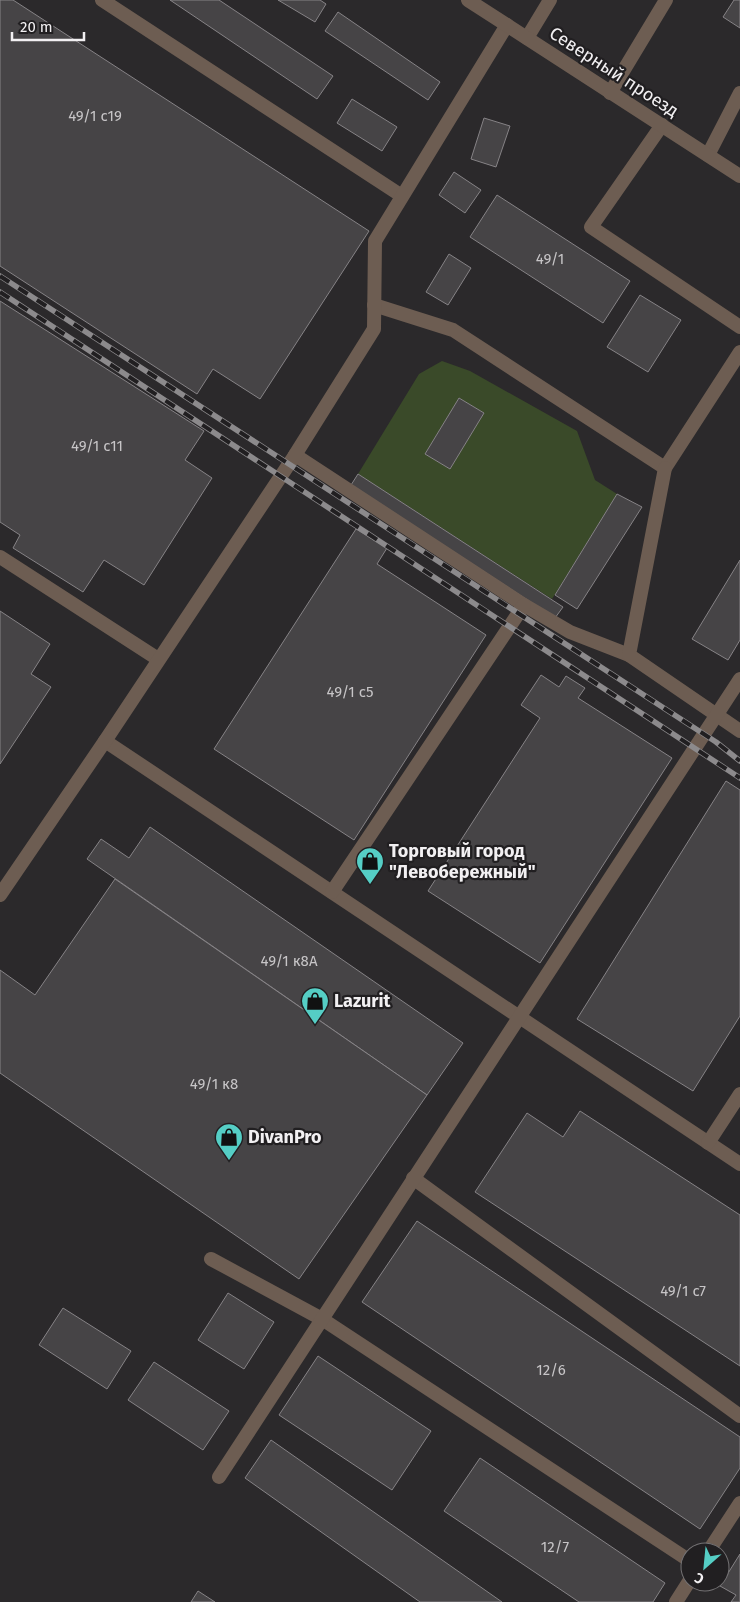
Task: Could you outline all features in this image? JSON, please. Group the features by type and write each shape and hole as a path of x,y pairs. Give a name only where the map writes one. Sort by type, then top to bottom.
{"street":[{"path":"102,0 402,196"},
{"name":"Северный проезд","path":"468,0 740,176"},
{"path":"527,38 550,0"},
{"path":"610,93 666,0"},
{"path":"0,895 295,455 374,329 375,241 507,25"},
{"path":"708,155 740,92"},
{"path":"662,125 591,227 740,327"},
{"path":"374,305 453,330 665,468"},
{"path":"630,655 665,468 740,352"},
{"path":"295,455 524,605 570,632 630,655 740,731"},
{"path":"0,557 158,660"},
{"path":"332,892 524,605"},
{"path":"219,1477 740,679"},
{"path":"105,741 740,1164"},
{"path":"708,1143 740,1094"},
{"path":"414,1178 740,1416"},
{"path":"210,1259 322,1319 680,1554"},
{"path":"714,1542 740,1502"}],"green space":[{"path":"442,361 470,371 577,431 595,480 617,494 552,599 358,474 419,374","holes":["459,398 484,413 450,469 425,454"]}],"building":[{"path":"0,0 13,0 369,231 260,399 213,369 197,394 0,266"},
{"path":"170,0 219,0 333,76 317,99"},
{"path":"278,0 320,0 326,4 315,22"},
{"path":"734,0 740,0 740,28 723,17"},
{"path":"338,12 440,82 428,100 325,31"},
{"path":"352,99 397,127 382,151 337,123"},
{"path":"484,118 510,126 496,167 471,159"},
{"path":"454,172 481,190 465,213 439,195"},
{"path":"497,195 630,281 603,323 470,237"},
{"path":"449,254 471,268 448,305 426,292"},
{"path":"640,295 681,320 648,372 607,347"},
{"path":"0,301 204,431 185,460 212,478 144,585 104,560 83,592 13,548 20,535 0,522"},
{"path":"459,398 484,413 450,469 425,454"},
{"path":"358,474 563,607 555,618 351,485"},
{"path":"617,494 642,507 577,609 555,595"},
{"path":"356,529 387,548 377,564 486,635 354,840 214,749"},
{"path":"740,560 740,640 728,660 692,639"},
{"path":"0,611 50,644 31,674 51,687 0,764"},
{"path":"541,675 559,687 566,676 585,688 578,698 672,758 540,963 428,891 540,718 521,705"},
{"path":"726,781 740,790 740,1016 693,1091 577,1019"},
{"path":"150,827 463,1043 427,1095 87,859 101,839 129,858"},
{"path":"115,879 427,1095 299,1279 0,1073 0,970 35,995"},
{"path":"580,1111 740,1215 740,1366 475,1192 527,1113 563,1137"},
{"path":"417,1221 740,1437 740,1468 700,1529 362,1302"},
{"path":"228,1293 274,1322 244,1369 198,1340"},
{"path":"63,1308 131,1351 107,1389 39,1345"},
{"path":"318,1356 431,1431 392,1490 279,1415"},
{"path":"154,1362 229,1411 203,1450 128,1400"},
{"path":"271,1440 502,1602 420,1602 245,1478"},
{"path":"480,1458 665,1583 653,1602 579,1602 444,1511"},
{"path":"740,1554 740,1602 731,1602 736,1595 730,1592 730,1570"},
{"path":"198,1591 215,1602 191,1602"}],"railway":[{"path":"0,276 716,742 740,761"},
{"path":"0,292 740,778"}],"place":[{"name":"Торговый город \"Левобережный\"","path":"370,885"},
{"name":"Lazurit","path":"315,1025"},
{"name":"DivanPro","path":"229,1161"}]}
